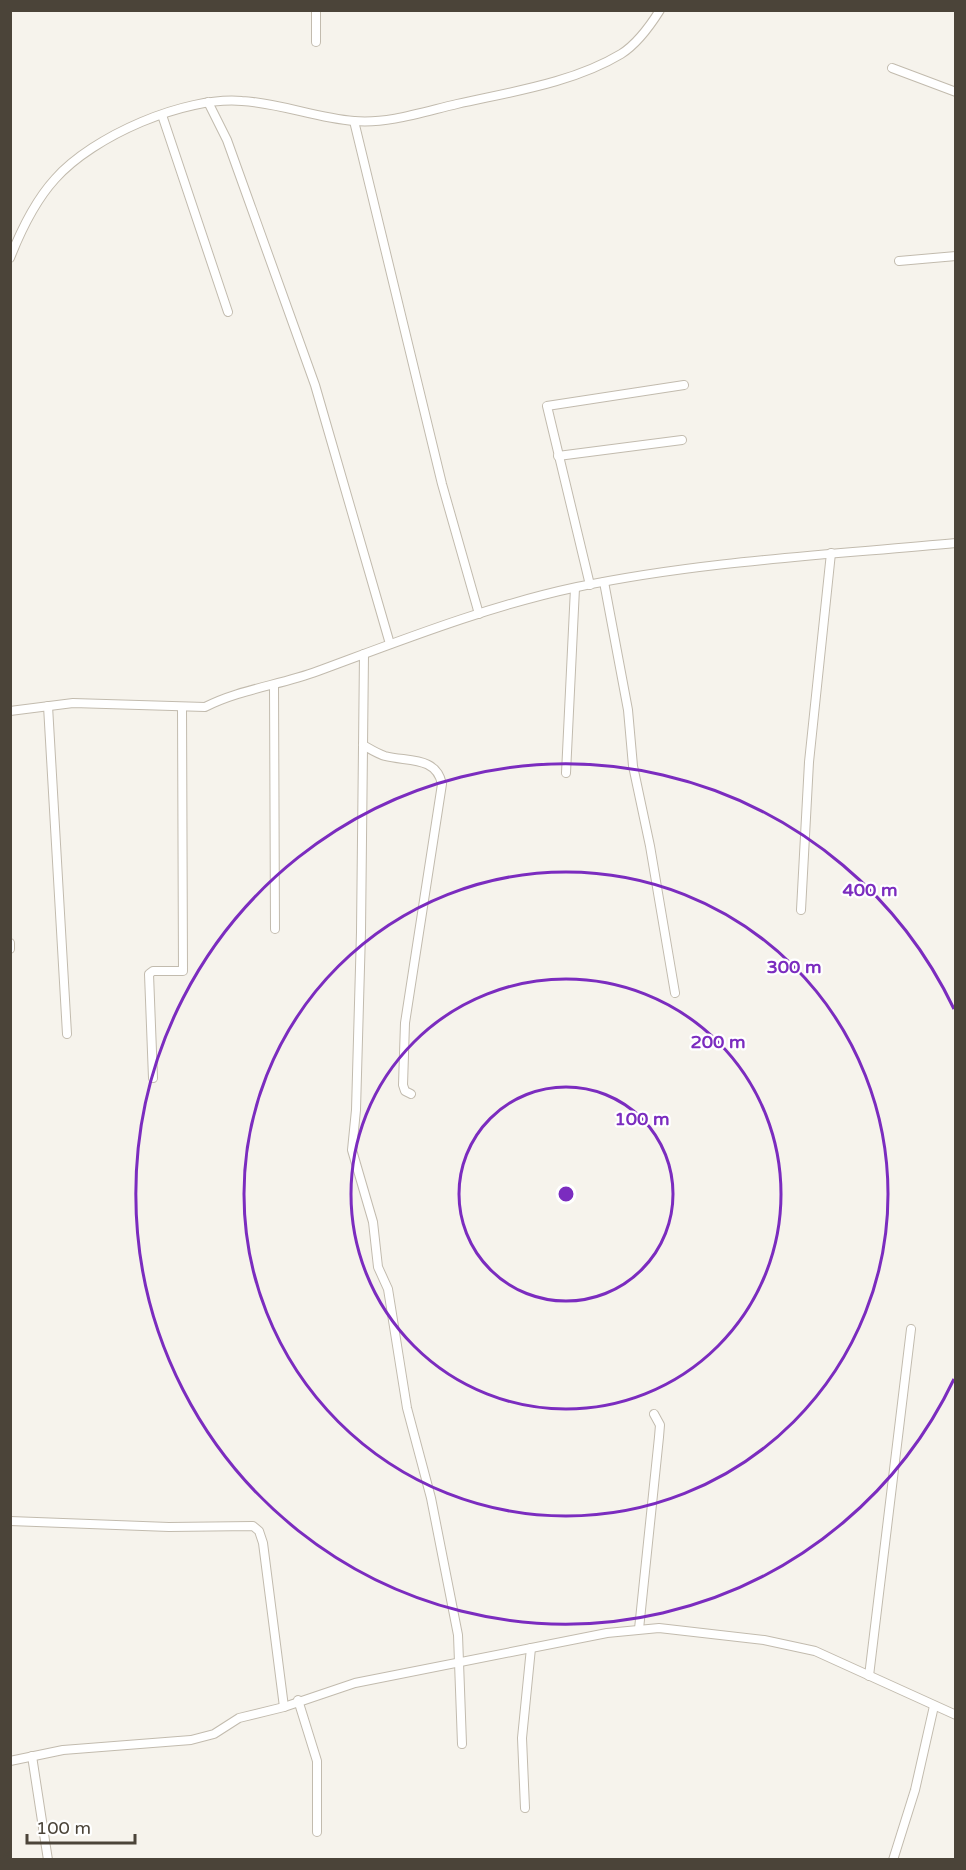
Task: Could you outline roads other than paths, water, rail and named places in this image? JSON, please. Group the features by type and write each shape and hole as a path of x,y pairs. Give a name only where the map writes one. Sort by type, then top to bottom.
{"street":[{"path":"316,10 316,42"},
{"path":"10,258 19,235 42,196 56,178 102,144 182,106 241,100 354,121 380,121 407,116 517,90 594,67 622,54 642,35 660,10"},
{"path":"892,68 956,92"},
{"path":"208,102 227,140 315,385 390,644"},
{"path":"162,115 228,312"},
{"path":"354,121 442,484 479,614"},
{"path":"898,261 956,256"},
{"path":"590,585 548,406 684,385"},
{"path":"558,456 682,440"},
{"path":"10,711 73,703 205,707 221,699 274,685 479,614 575,588 663,572 831,553 956,543"},
{"path":"801,910 809,762 831,553"},
{"path":"604,582 628,710 633,766 650,846 675,993"},
{"path":"566,773 575,588"},
{"path":"364,654 356,1110 351,1150 374,1222 378,1267 388,1289 407,1408 431,1498 458,1635 458,1662 462,1686 462,1744"},
{"path":"274,685 275,929"},
{"path":"48,706 67,1034"},
{"path":"153,1078 149,974 153,970 183,971 182,707"},
{"path":"363,745 384,756 431,765 439,772 442,784 405,1023 403,1085 405,1091 411,1094"},
{"path":"10,943 10,949"},
{"path":"869,1676 911,1329"},
{"path":"639,1629 660,1425 654,1414"},
{"path":"10,1521 169,1527 253,1526 259,1531 263,1543 284,1707"},
{"path":"10,1761 63,1750 191,1740 214,1734 239,1718 284,1707 298,1700 355,1683 531,1648 639,1629 659,1628 794,1646 815,1651 956,1715"},
{"path":"525,1808 522,1738 531,1648"},
{"path":"298,1700 317,1761 317,1832"},
{"path":"893,1860 915,1790 934,1706"},
{"path":"32,1756 48,1860"}]}
